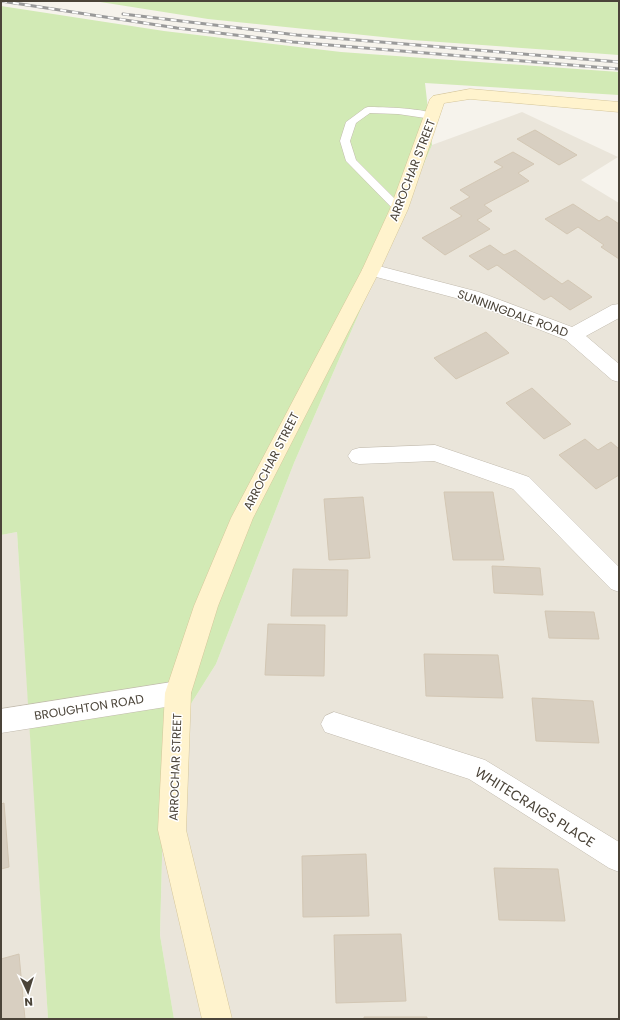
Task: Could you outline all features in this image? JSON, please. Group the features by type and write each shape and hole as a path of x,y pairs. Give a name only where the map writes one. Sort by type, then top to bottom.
{"street":[{"name":"ARROCHAR STREET","path":"217,1019 172,830 178,693 206,606 242,518 371,270 398,210 438,99 470,94 619,107"},
{"name":"SUNNINGDALE ROAD","path":"371,270 472,296 573,335 619,375"},
{"path":"573,335 619,310"},
{"path":"359,456 436,453 521,483 619,582"},
{"name":"BROUGHTON ROAD","path":"1,721 178,693"},
{"name":"WHITECRAIGS PLACE","path":"334,724 476,769 619,858"}],"lane":[{"path":"398,210 351,161 345,141 351,122 368,110 398,111 432,116"}],"shaded area":[{"path":"522,112 618,157 581,180 619,203 619,1019 174,1019 160,935 165,745 216,664 294,463 432,145"},
{"path":"17,532 48,1019 1,1019 1,535"}],"green space":[{"path":"94,1 619,1 619,55 412,40 208,19"},
{"path":"1,6 164,31 341,52 619,72 619,95 425,83 432,145 294,463 216,664 165,745 160,935 174,1019 48,1019 17,532 1,535"}],"building":[{"path":"535,130 577,155 559,165 517,139"},
{"path":"513,152 534,164 518,173 529,181 484,205 492,211 477,220 490,229 445,255 422,238 462,216 450,208 470,197 460,190 503,167 494,162"},
{"path":"573,204 599,221 607,216 619,224 619,259 601,247 604,245 578,227 567,234 545,219"},
{"path":"490,245 504,255 515,250 562,284 568,280 592,297 570,310 551,296 544,300 497,265 488,270 469,256"},
{"path":"486,332 509,353 456,379 434,358"},
{"path":"532,388 571,424 544,439 506,403"},
{"path":"585,439 598,450 611,442 619,449 619,475 596,489 559,455"},
{"path":"444,492 493,492 504,560 453,560"},
{"path":"363,497 370,558 329,560 324,499"},
{"path":"492,566 540,568 543,595 494,593"},
{"path":"293,569 348,570 347,616 291,616"},
{"path":"545,611 594,612 599,639 549,638"},
{"path":"268,624 325,625 324,676 265,675"},
{"path":"424,654 498,655 503,698 426,696"},
{"path":"532,698 593,701 599,743 536,741"},
{"path":"4,803 9,867 1,869 1,804"},
{"path":"366,854 369,916 303,917 302,856"},
{"path":"494,868 558,869 565,921 499,920"},
{"path":"401,934 406,1001 336,1003 334,935"},
{"path":"19,954 25,1019 1,1019 1,959"},
{"path":"364,1017 427,1017 427,1019 364,1019"}],"railway":[{"path":"1,1 177,28 293,42 619,69"},
{"path":"123,14 297,35 619,62"}]}
